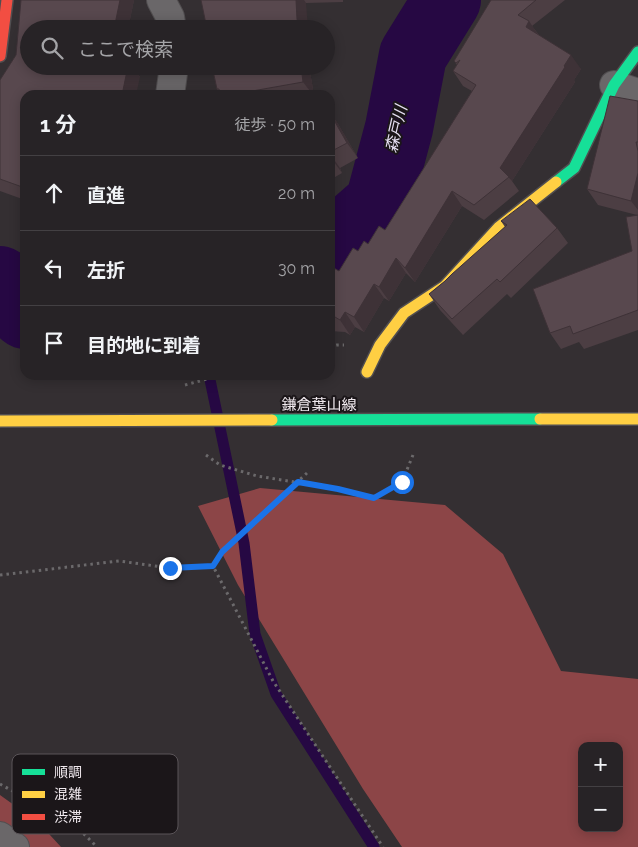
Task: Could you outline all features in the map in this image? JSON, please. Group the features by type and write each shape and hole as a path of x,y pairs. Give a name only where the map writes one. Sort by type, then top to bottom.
{"main road":[{"path":"0,56 7,0"},
{"path":"367,372 380,345 404,313 445,286 499,227 574,168 626,89 638,52"},
{"name":"鎌倉葉山線","path":"0,421 638,418"}],"street":[{"path":"161,0 170,20"},
{"path":"171,90 173,75"},
{"path":"0,836 15,847"}],"path":[{"path":"180,386 203,380"},
{"path":"206,455 220,465 257,476 338,489 374,498 402,482 413,455"},
{"path":"213,566 222,552 307,473"},
{"path":"0,575 119,561 170,568 213,566"},
{"path":"213,566 273,681 383,847"},
{"path":"0,784 12,791"},
{"path":"84,834 97,847"}],"shaded area":[{"path":"260,488 445,505 503,554 561,671 638,679 638,847 402,847 363,789 238,585 198,506"},
{"path":"0,795 12,804 12,834 49,834 61,847 0,847"}],"building":[{"path":"21,0 120,0 116,20 20,20 20,75 126,75 123,90 20,90 20,186 0,179 0,80 16,55"},
{"path":"201,0 296,0 297,20 205,20"},
{"path":"491,0 536,0 518,15 529,21 526,27 571,55 500,168 509,177 474,205 452,191 405,268 396,258 379,287 374,284 354,317 345,312 340,320 335,317 335,269 339,271 353,248 358,251 364,241 368,244 379,226 385,230 476,85 453,71 460,60 456,63 454,61"},
{"path":"214,75 302,75 303,82 258,90 217,89"},
{"path":"610,96 638,101 638,142 636,142 638,173 631,201 587,189"},
{"path":"335,122 347,143 335,149"},
{"path":"530,199 557,228 500,282 497,279 452,319 429,294 507,225 501,221"},
{"path":"638,215 638,310 573,334 570,326 550,333 533,289 632,251 626,217"}],"waterway":[{"name":"森戸川","path":"335,242 379,203 399,128 413,55 447,0"},
{"name":"森戸川","path":"0,280 20,311"},
{"path":"210,380 244,543 255,634 276,694 374,847"}],"traffic: fast":[{"path":"556,182 574,168 614,85 638,52"},
{"path":"272,420 540,419"}],"traffic: slow":[{"path":"367,372 380,345 404,313 445,286 499,227 556,182"},
{"path":"540,419 638,419"},
{"path":"0,421 272,420"}],"traffic: jam":[{"path":"0,56 7,0"}],"route":[{"path":"170,568 213,566 222,552 298,482 374,498 402,482"}]}
